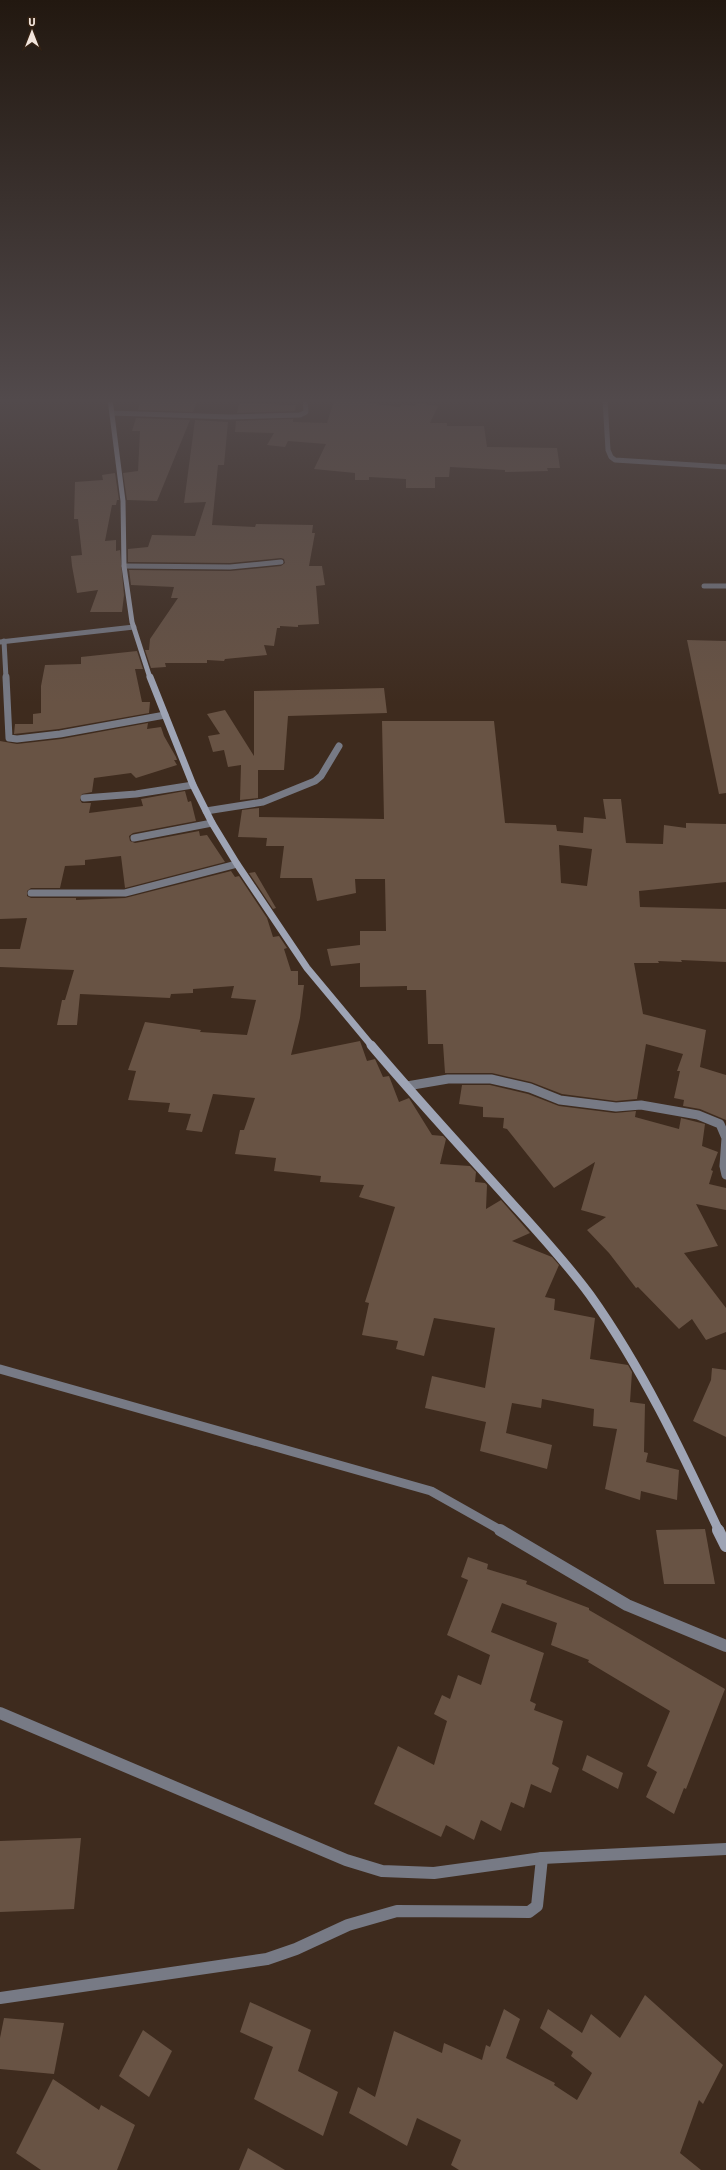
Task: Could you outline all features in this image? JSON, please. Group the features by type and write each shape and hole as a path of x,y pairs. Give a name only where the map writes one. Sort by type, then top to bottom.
{"main road":[{"path":"123,500 124,566 133,625 147,671 193,785 212,822 237,864 307,968 407,1086 560,1257 590,1296 621,1343 654,1400 692,1472 726,1546"}],"street":[{"path":"124,566 230,567 281,562"},
{"path":"704,586 726,586"},
{"path":"133,625 1,640 9,738 17,739 60,734 165,715"},
{"path":"206,811 262,802 315,781 321,776 339,746"},
{"path":"84,798 136,794 193,785"},
{"path":"134,838 212,822"},
{"path":"31,893 125,893 237,864"},
{"path":"407,1086 448,1079 491,1079 530,1088 560,1100 616,1107 641,1105 698,1115 720,1124 726,1138 724,1166 726,1174"},
{"path":"0,1369 431,1491 506,1533 627,1605 726,1646"},
{"path":"0,1713 346,1860 382,1871 434,1873 542,1858 726,1849"},
{"path":"0,1998 267,1959 296,1949 348,1925 397,1911 529,1912 536,1906 542,1858"}],"building":[{"path":"75,500 117,500 116,505 112,505 105,541 116,540 116,551 120,550 124,595 122,612 90,612 98,590 77,593 71,556 82,555 78,519 74,519"},
{"path":"184,500 214,500 212,525 255,527 256,524 313,525 312,533 315,533 309,566 322,566 325,585 316,586 319,624 298,625 298,627 280,626 280,628 277,628 274,646 264,645 267,655 225,659 224,661 207,660 207,663 165,663 166,667 151,668 145,650 149,650 150,639 178,598 171,598 174,587 131,585 129,570 230,571 281,566 285,563 284,559 281,558 230,563 128,562 128,549 148,547 152,535 195,536 206,502 184,503"},
{"path":"687,640 726,641 726,793 719,794"},
{"path":"137,651 143,669 135,669 142,702 150,702 149,713 59,729 14,734 15,724 33,724 33,714 41,713 41,686 45,665 81,664 81,657"},
{"path":"384,688 387,713 288,716 284,770 258,770 258,798 240,800 241,765 228,767 224,750 213,752 208,736 220,734 207,714 225,710 254,756 254,691"},
{"path":"382,721 494,721 505,823 556,825 557,831 583,833 584,817 606,819 603,799 621,799 626,843 663,844 664,825 686,828 686,823 726,824 726,882 639,891 640,907 726,909 726,962 681,960 682,962 658,961 659,963 634,963 643,1014 706,1030 700,1067 726,1075 726,1120 700,1109 683,1106 684,1100 674,1098 680,1071 677,1071 683,1054 646,1044 637,1099 616,1101 562,1094 531,1082 492,1073 445,1073 443,1044 428,1044 426,990 407,990 407,986 360,987 360,963 331,966 327,949 360,945 360,931 386,931 385,879 355,879 356,893 317,901 312,878 280,878 284,846 266,846 267,838 238,837 242,810 259,808 259,817 384,819","holes":["559,845 592,849 587,886 561,883"]},
{"path":"148,723 147,729 161,727 164,736 176,757 177,760 174,760 177,765 136,778 131,773 94,778 92,792 82,794 80,800 82,803 91,803 89,813 143,806 141,799 185,791 188,802 191,801 196,821 133,833 129,836 130,841 135,843 199,831 200,836 207,835 225,862 125,888 121,856 85,860 85,865 65,866 60,888 31,888 27,891 27,896 31,898 76,898 76,900 125,898 231,871 235,877 239,876 267,918 273,937 279,936 287,948 284,949 291,971 298,971 298,985 304,985 300,1018 291,1055 360,1041 367,1061 375,1059 383,1077 389,1076 399,1102 409,1098 432,1135 443,1136 446,1139 440,1164 470,1166 476,1172 475,1182 485,1183 487,1185 486,1209 501,1200 530,1233 512,1241 552,1257 559,1265 545,1297 555,1299 554,1310 595,1318 590,1359 628,1365 632,1372 630,1402 645,1404 644,1452 648,1453 646,1462 679,1470 677,1500 641,1491 640,1500 605,1489 617,1429 593,1426 594,1409 542,1399 541,1408 512,1403 506,1433 552,1445 547,1469 480,1451 486,1422 425,1408 432,1376 485,1388 495,1328 434,1318 424,1356 396,1349 398,1341 362,1335 369,1303 365,1302 395,1207 359,1197 364,1185 320,1182 321,1176 274,1171 276,1158 235,1154 240,1130 244,1130 255,1098 213,1094 202,1132 186,1130 191,1114 168,1112 170,1103 128,1100 136,1071 128,1070 145,1022 201,1030 200,1032 247,1035 256,1000 231,998 234,986 193,989 193,993 171,994 170,998 80,994 77,1025 57,1025 62,1000 65,1000 74,970 0,967 0,949 20,949 27,918 0,919 0,741 17,744 61,739"},
{"path":"255,872 276,908 273,909 249,873"},
{"path":"462,1085 490,1085 528,1094 559,1106 615,1113 636,1111 635,1117 679,1129 681,1118 705,1124 702,1146 718,1152 711,1170 713,1171 709,1184 726,1188 726,1210 696,1204 718,1246 684,1253 726,1308 726,1332 706,1340 692,1319 679,1329 638,1287 636,1288 609,1253 587,1230 606,1217 581,1210 595,1162 554,1188 507,1129 503,1128 504,1118 483,1117 483,1107 459,1104"},
{"path":"712,1368 726,1370 726,1437 693,1421 711,1380"},
{"path":"705,1529 715,1584 664,1584 656,1530"},
{"path":"468,1557 488,1564 487,1569 527,1581 526,1584 589,1608 589,1610 725,1689 686,1789 684,1788 674,1814 646,1797 657,1772 647,1766 670,1711 588,1662 589,1660 551,1645 557,1623 502,1603 491,1632 544,1653 530,1701 536,1704 534,1710 563,1721 552,1764 559,1768 551,1793 531,1784 524,1808 511,1802 501,1831 481,1820 474,1840 446,1825 441,1837 374,1804 398,1746 434,1765 447,1721 434,1714 442,1695 450,1699 458,1675 481,1685 490,1655 447,1635 468,1580 461,1577"},
{"path":"587,1755 623,1773 618,1789 582,1770"},
{"path":"81,1838 74,1909 0,1912 0,1841"},
{"path":"645,1995 723,2065 703,2104 699,2100 680,2153 701,2170 459,2170 451,2165 461,2140 417,2118 407,2146 349,2113 358,2087 375,2097 394,2031 442,2053 444,2043 482,2060 486,2045 490,2047 504,2009 520,2019 506,2058 555,2083 554,2085 577,2100 592,2073 571,2056 573,2052 540,2028 548,2009 582,2033 591,2014 620,2038"},
{"path":"250,2002 311,2030 298,2071 338,2092 323,2136 254,2099 273,2047 240,2032"},
{"path":"4,2018 64,2023 54,2074 0,2069 0,2038"},
{"path":"143,2030 172,2051 149,2097 119,2076"},
{"path":"53,2079 99,2110 101,2105 135,2125 117,2170 41,2170 16,2153"},
{"path":"248,2148 285,2170 239,2170"}]}
